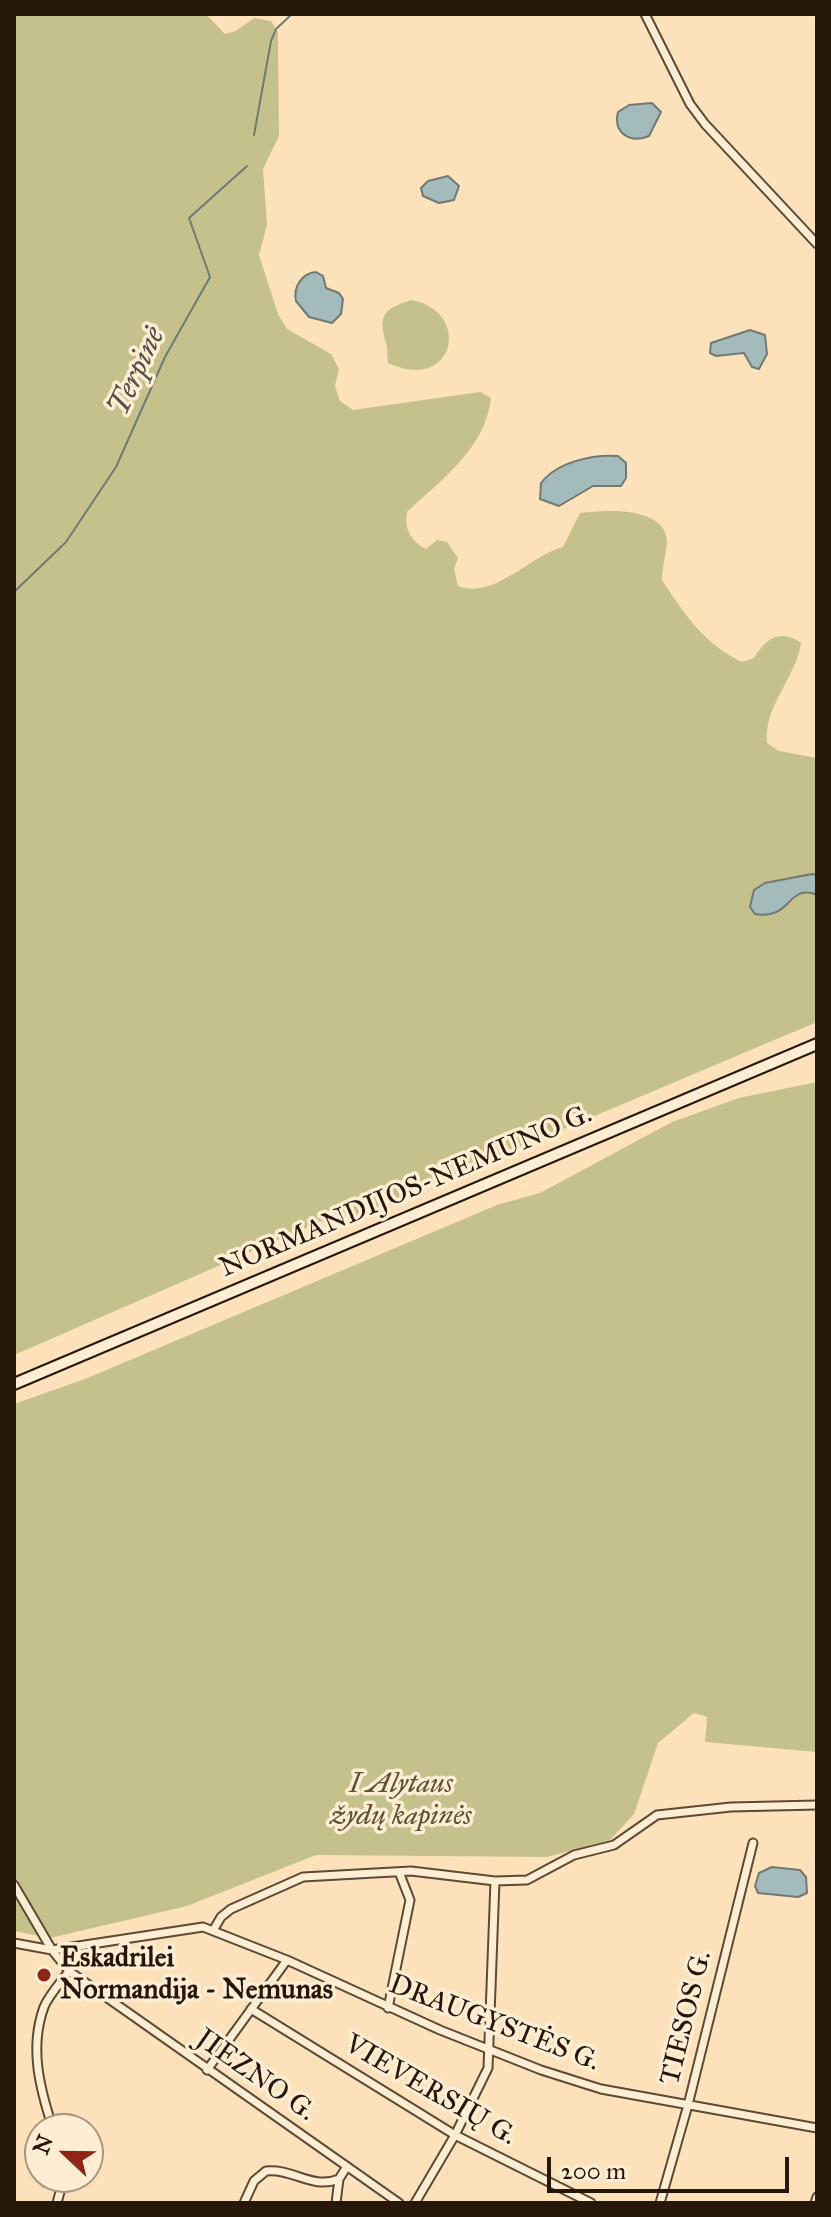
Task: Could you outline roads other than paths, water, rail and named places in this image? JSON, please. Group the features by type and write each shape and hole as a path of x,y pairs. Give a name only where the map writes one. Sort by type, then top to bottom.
{"main road":[{"name":"NORMANDIJOS-NEMUNO G.","path":"14,1384 817,1044"}],"street":[{"path":"645,14 690,104 817,244"},
{"path":"14,1943 52,1950 193,1926 214,1929 221,1917 231,1909 303,1877 399,1872 495,1881 527,1880 574,1855 614,1845 657,1815 731,1807 817,1805"},
{"name":"TIESOS G.","path":"660,2203 688,2105 753,1843"},
{"path":"388,2008 410,1900 399,1872"},
{"path":"415,2203 455,2135 488,2068 495,1881"},
{"name":"JIEZNO G.","path":"14,1885 52,1950 69,1971 399,2203"},
{"name":"DRAUGYSTĖS G.","path":"214,1929 489,2050 601,2089 817,2128"},
{"path":"207,2070 287,1960"},
{"path":"48,2113 36,2065 44,2006 69,1971"},
{"name":"VIEVERSIŲ G.","path":"251,2009 455,2135 591,2203"},
{"path":"336,2203 339,2179 346,2168"},
{"path":"244,2203 254,2181 266,2171 290,2173 315,2183 339,2179"},
{"path":"815,2203 817,2197"}],"water":[{"path":"652,103 661,112 649,136 635,139 624,135 618,126 618,112 629,105"},
{"path":"448,176 459,186 454,200 439,203 423,196 421,188 428,181"},
{"path":"316,272 323,276 326,288 339,293 343,299 341,314 332,323 309,317 296,301 300,282"},
{"path":"750,330 765,335 767,354 759,369 752,367 744,353 716,356 710,353 711,343"},
{"path":"618,456 626,463 626,478 621,486 593,486 559,506 540,499 541,483 556,470 587,458"},
{"path":"817,875 817,895 800,894 776,912 767,914 755,914 750,907 754,890 765,883"},
{"path":"772,1867 800,1870 806,1877 807,1893 798,1897 758,1893 755,1886 759,1873"}],"waterway":[{"name":"Terpinė","path":"254,135 271,41 276,29 292,14"},
{"name":"Terpinė","path":"14,592 66,542 116,467 165,357 210,277 189,218 247,166"}],"place":[{"name":"Eskadrilei Normandija - Nemunas","path":"44,1975"}],"park label":[{"name":"I Alytaus žydų kapinės","path":"401,1801"}]}
